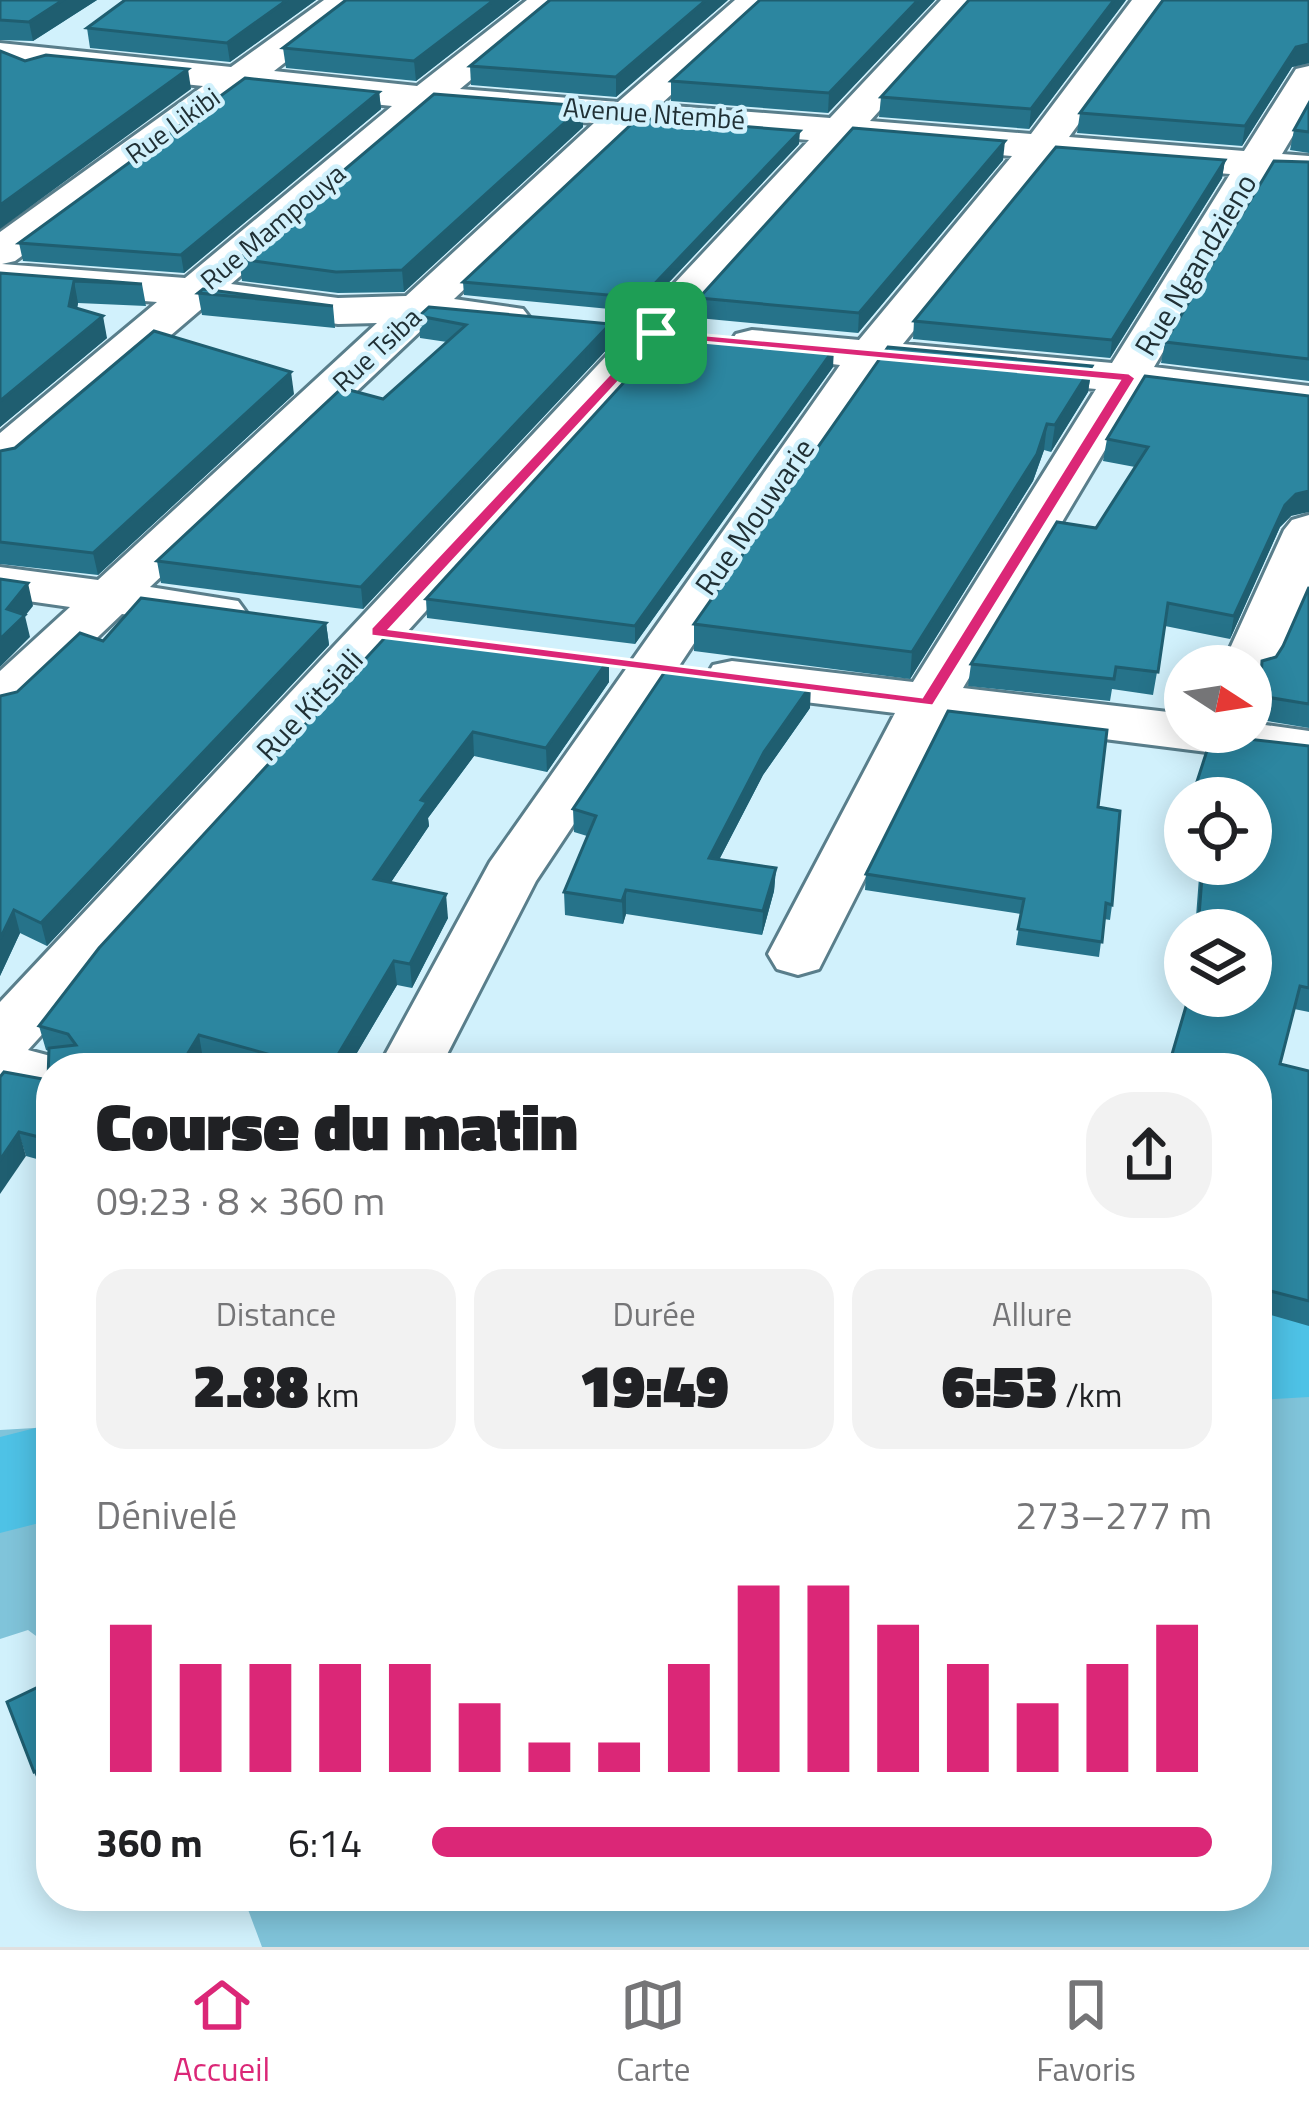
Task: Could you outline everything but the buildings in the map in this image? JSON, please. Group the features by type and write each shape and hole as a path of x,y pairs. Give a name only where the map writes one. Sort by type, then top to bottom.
{"street":[{"name":"Rue Likibi","path":"0,253 347,0"},
{"name":"Rue Mampouya","path":"0,458 425,98 549,0"},
{"name":"Rue Tsiba","path":"0,700 629,112 756,0"},
{"name":"Rue Kitsiali","path":"0,1041 377,632 670,335 962,0"},
{"name":"Rue Mouwarie","path":"417,1053 630,664 769,494 870,355 1043,145 1151,0"},
{"path":"0,86 94,23"},
{"name":"Avenue Ntembé","path":"0,54 425,98 1309,168"},
{"name":"Rue Ngandzieno","path":"798,954 927,703 1309,76"},
{"path":"0,277 196,292 338,311 421,309 538,321"},
{"path":"670,335 1129,378 1309,400"},
{"path":"1258,645 1309,530"},
{"path":"0,581 446,640"},
{"path":"630,664 1164,728"},
{"path":"1272,742 1309,748"},
{"path":"0,1066 36,1074"}],"shaded area":[{"path":"1272,1353 1309,1353 1309,1947 262,1947 249,1911 1272,1911"},
{"path":"36,1428 36,1636 28,1630 0,1639 0,1430"}],"waterway":[{"path":"1272,1355 1309,1353"},
{"path":"0,1485 36,1476"}],"route":[{"path":"656,333 1129,378 927,703 377,632 656,333"}]}
